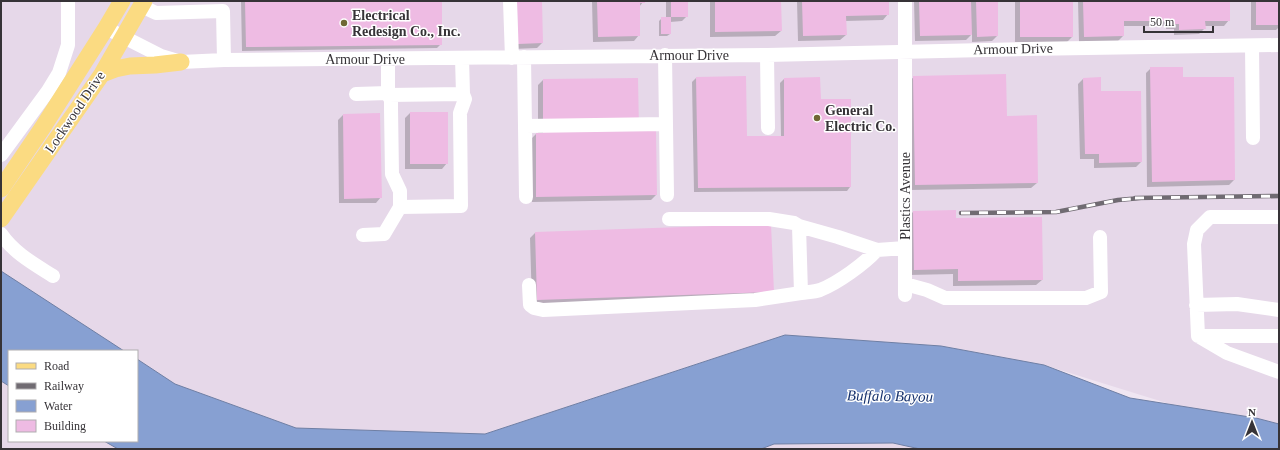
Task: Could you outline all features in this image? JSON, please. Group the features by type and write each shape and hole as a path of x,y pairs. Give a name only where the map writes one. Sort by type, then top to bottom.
{"main road":[{"name":"Lockwood Drive","path":"1,189 43,127 122,1"},
{"name":"Lockwood Drive","path":"1,220 102,74 142,4"},
{"path":"102,74 114,69 130,66 155,66 181,62"}],"street":[{"path":"1,155 48,91 59,73 68,45 68,1"},
{"path":"510,1 518,57 525,126 526,197"},
{"name":"Plastics Avenue","path":"905,1 905,290 927,290 944,298 1086,298 1101,292 1100,237"},
{"path":"142,4 156,12 223,12 224,60"},
{"name":"Armour Drive","path":"106,28 161,56 181,62 224,60 767,55 905,51 1279,45"},
{"path":"1252,46 1253,138"},
{"path":"665,55 667,195"},
{"path":"767,55 768,128"},
{"path":"400,207 461,206 460,113 465,99 463,94 462,58"},
{"path":"363,235 384,234 400,207 400,191 392,174 391,108 388,94 388,59"},
{"path":"356,94 463,94"},
{"path":"525,126 666,124"},
{"path":"1198,336 1194,244 1197,230 1210,217 1279,217"},
{"path":"670,219 769,219 794,223 799,226 877,250 905,248"},
{"path":"799,226 801,293"},
{"path":"1,234 6,242 24,257 53,276"},
{"path":"529,285 530,305 534,308 543,310 755,300 819,291 865,262 877,250"},
{"path":"1196,305 1237,304 1279,310"},
{"path":"1198,336 1279,336"},
{"path":"1198,336 1227,353 1279,372"}],"shaded area":[{"path":"1,1 1279,1 1279,427 1173,405 1044,365 941,346 785,335 485,434 296,428 138,371 138,350 108,350 1,273"},
{"path":"1,381 8,384 8,442 113,442 125,449 1,449"},
{"path":"893,443 920,449 761,449 774,444"}],"water":[{"path":"1,271 122,350 8,350 8,385 1,381"},
{"name":"Buffalo Bayou","path":"785,335 941,346 1044,365 1130,398 1256,418 1279,424 1279,449 920,449 893,443 774,444 761,449 118,449 106,442 138,442 138,360 175,384 296,428 485,434"}],"building":[{"name":"Electrical Redesign Co., Inc.","path":"245,1 442,1 442,45 246,47"},
{"path":"517,1 542,1 543,43 518,44"},
{"path":"597,1 645,1 645,3 640,3 640,36 598,37"},
{"path":"671,1 688,1 688,17 671,17"},
{"path":"715,1 781,1 782,31 715,32"},
{"path":"802,1 889,1 889,15 846,16 847,35 803,36"},
{"path":"919,1 971,1 972,35 920,36"},
{"path":"976,1 998,1 998,36 977,37"},
{"path":"1020,1 1073,1 1073,37 1020,37"},
{"path":"1083,1 1230,1 1230,21 1205,21 1206,29 1179,30 1179,24 1171,24 1171,21 1124,21 1124,36 1084,37"},
{"path":"1256,1 1279,1 1279,25 1256,25"},
{"path":"661,17 671,17 671,34 661,34"},
{"path":"1150,67 1183,67 1183,77 1234,77 1235,180 1152,182"},
{"path":"1006,74 1007,116 1037,115 1038,183 915,185 913,76"},
{"name":"General Electric Co.","path":"746,76 747,136 784,136 784,78 820,77 821,99 851,99 851,187 698,188 696,77"},
{"path":"1101,77 1101,91 1141,91 1142,162 1099,163 1099,154 1085,154 1083,78"},
{"path":"638,78 639,131 656,131 657,195 536,197 536,133 543,133 543,79"},
{"path":"410,112 448,112 448,164 410,164"},
{"path":"380,113 382,198 344,199 343,114"},
{"path":"956,210 956,218 1042,217 1043,280 958,281 958,269 914,270 913,211"},
{"path":"771,224 774,292 537,300 535,232"}],"railway":[{"path":"1135,198 1279,196"},
{"path":"961,213 1056,212 1118,200 1141,198"}],"place":[{"name":"Electrical Redesign Co., Inc.","path":"344,23"},
{"name":"General Electric Co.","path":"817,118"}]}
